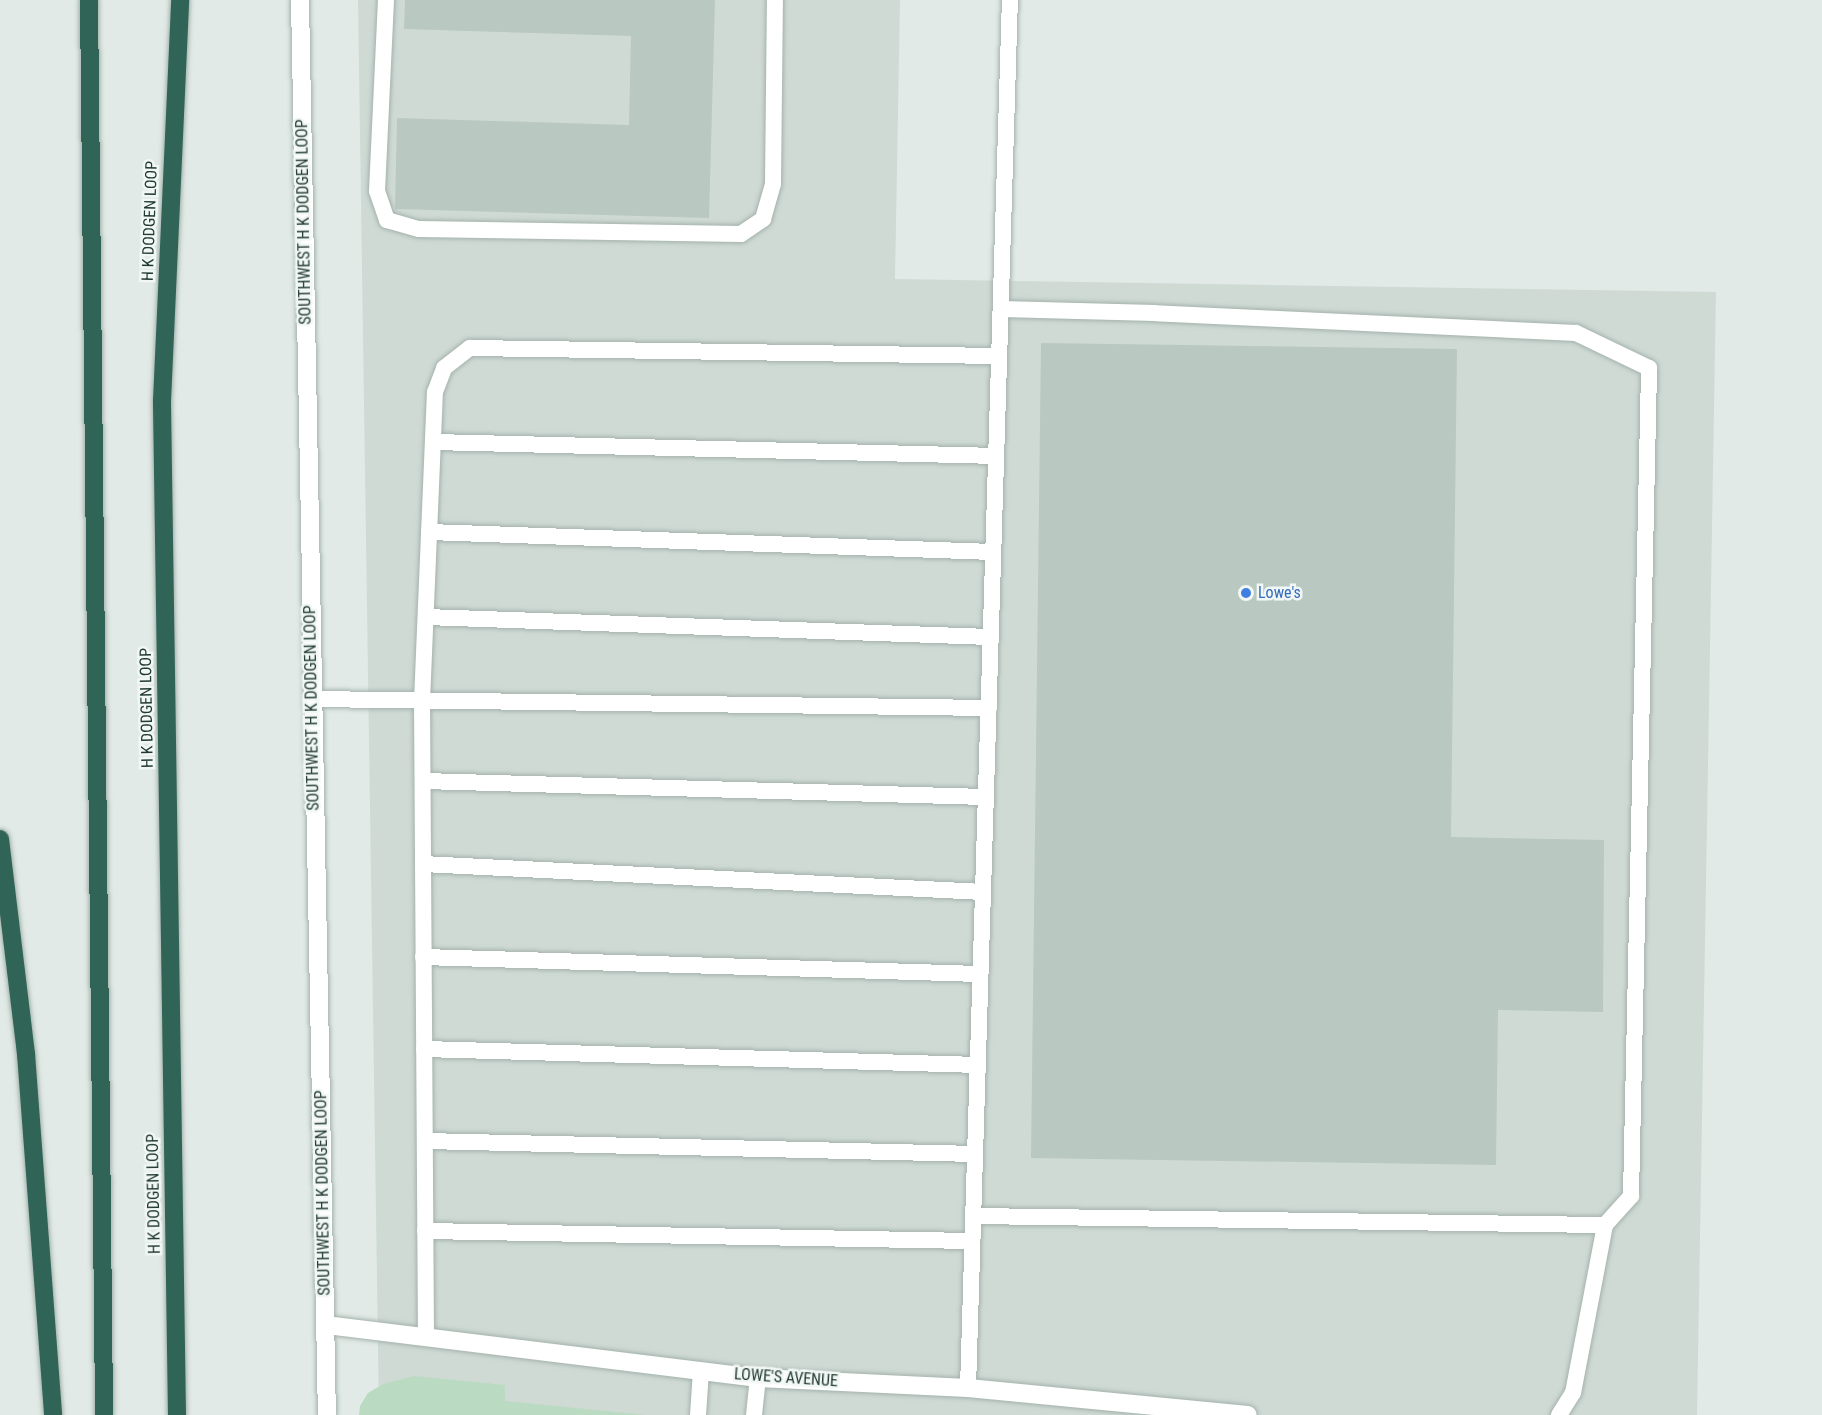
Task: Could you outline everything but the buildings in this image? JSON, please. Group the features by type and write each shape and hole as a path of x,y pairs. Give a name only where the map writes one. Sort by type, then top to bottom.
{"highway":[{"path":"89,0 104,1415"},
{"name":"H K DODGEN LOOP","path":"177,1415 162,401 180,0"},
{"path":"0,839 27,1054 53,1415"}],"main road":[{"name":"SOUTHWEST H K DODGEN LOOP","path":"300,0 327,1415"},
{"name":"LOWE'S AVENUE","path":"326,1325 758,1378 969,1388 1248,1415"}],"lane":[{"path":"386,0 377,191 387,220 419,229 741,234 763,219 773,184 775,0"},
{"path":"969,1388 1010,0"},
{"path":"1001,309 1155,313 1576,333 1648,368 1631,1196 1605,1225 1573,1393 1559,1415"},
{"path":"426,1337 422,701 435,392 444,368 470,348 999,356"},
{"path":"433,442 996,456"},
{"path":"429,532 993,552"},
{"path":"426,617 991,638"},
{"path":"312,699 989,708"},
{"path":"423,781 986,797"},
{"path":"423,864 983,892"},
{"path":"423,957 980,974"},
{"path":"424,1049 978,1065"},
{"path":"425,1142 975,1154"},
{"path":"974,1216 1605,1225"},
{"path":"425,1232 972,1241"},
{"path":"698,1415 700,1371"},
{"path":"754,1415 758,1378"}],"shaded area":[{"path":"358,0 900,0 895,279 1716,292 1697,1415 379,1415"}],"green space":[{"path":"414,1376 505,1385 505,1401 646,1415 359,1415 360,1406 368,1393 383,1384"}],"place":[{"name":"Lowe's","path":"1246,593"}]}
